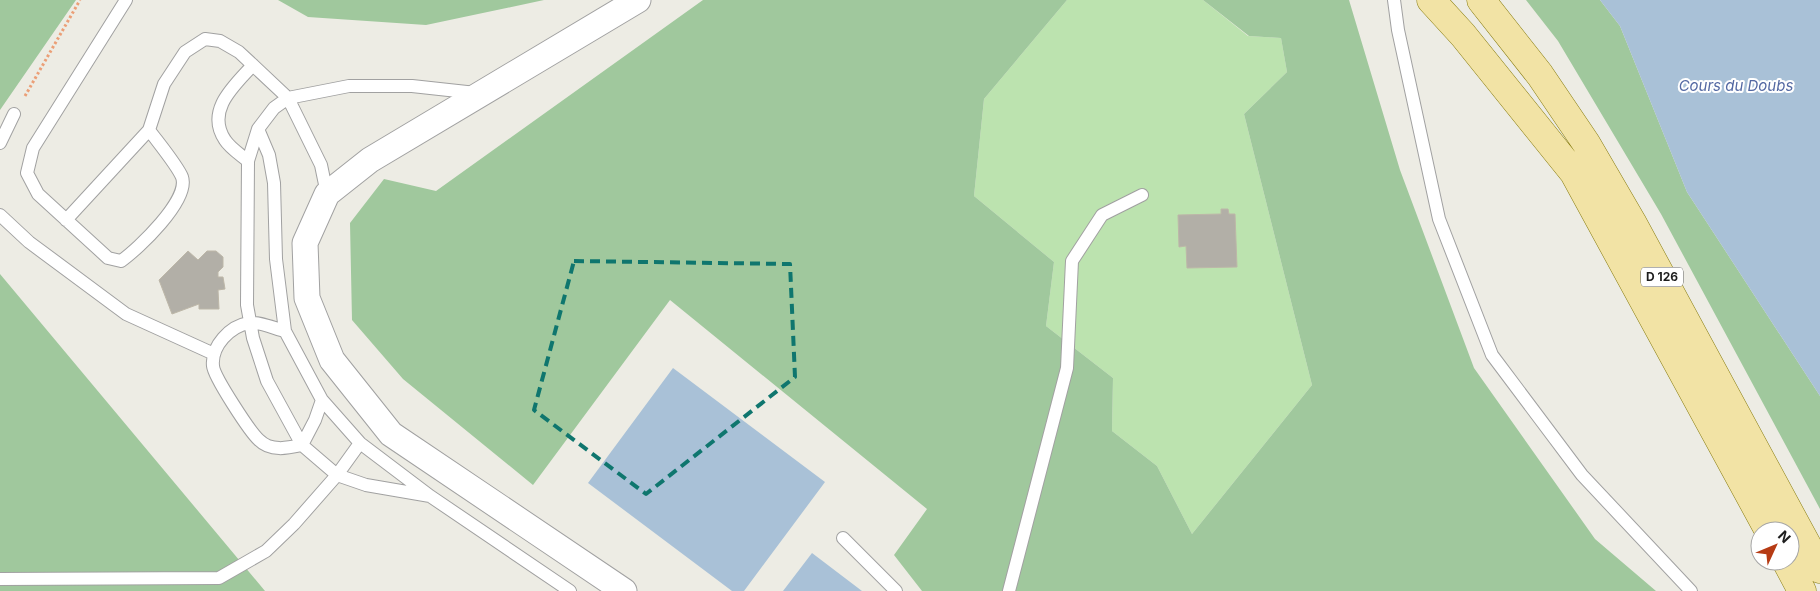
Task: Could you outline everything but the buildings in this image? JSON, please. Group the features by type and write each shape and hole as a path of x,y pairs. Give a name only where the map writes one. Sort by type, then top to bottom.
{"main road":[{"name":"D 126","path":"1431,0 1463,35 1574,173 1764,521"},
{"name":"D 126","path":"1481,0 1540,76 1586,143 1632,222 1820,569"},
{"path":"1791,571 1802,591"}],"street":[{"path":"624,591 391,434 332,360 307,298 304,243 328,194 370,160 638,0"}],"lane":[{"path":"126,0 33,148 27,173 38,194 108,258 121,261 134,252 176,203 182,192 182,178 149,130"},
{"path":"1394,0 1398,30 1439,219 1492,355 1582,475 1692,591"},
{"path":"66,220 149,130 164,84 185,52 204,39 220,41 239,52 288,98 321,165 328,194"},
{"path":"248,161 225,140 220,126 219,110 227,93 253,65"},
{"path":"430,496 366,485 337,475 302,445 267,381 246,305 248,161 258,129 274,108 288,98 348,86 412,86 479,94"},
{"path":"0,143 14,114"},
{"path":"258,129 269,155 274,183 276,259 285,332 322,400 360,443 430,496 570,591"},
{"path":"1009,591 1067,368 1072,261 1102,216 1142,195"},
{"path":"0,215 29,242 126,314 214,354"},
{"path":"285,332 250,322 229,330 214,354 213,367 227,394 259,441 281,450 302,445 315,420 322,400"},
{"path":"0,579 219,578 266,551 294,524 337,475 360,443"},
{"path":"843,538 896,591"}],"path":[{"path":"14,114 80,0"}],"highlighted area":[{"path":"574,261 790,264 795,377 646,494 534,410"}],"green space":[{"path":"0,0 76,0 0,110"},
{"path":"278,0 544,0 426,25 308,17"},
{"path":"703,0 1067,0 984,99 974,196 1054,262 1046,326 1113,378 1112,431 1157,466 1192,534 1312,385 1244,114 1287,72 1281,38 1249,36 1203,0 1349,0 1400,170 1474,368 1595,539 1656,591 922,591 894,555 927,509 670,300 533,485 403,379 352,320 350,223 384,179 436,191"},
{"path":"1067,0 1203,0 1248,36 1281,38 1287,72 1244,114 1312,385 1192,534 1157,466 1112,431 1113,378 1046,326 1054,262 974,196 984,99"},
{"path":"1526,0 1600,0 1620,26 1687,192 1820,396 1820,509 1661,214 1558,41"},
{"path":"0,274 265,591 0,591"}],"water":[{"name":"Cours du Doubs","path":"1600,0 1820,0 1820,396 1687,192 1620,26"},
{"path":"673,368 825,482 744,591 732,591 588,483"},
{"path":"812,553 862,591 783,591"}]}
